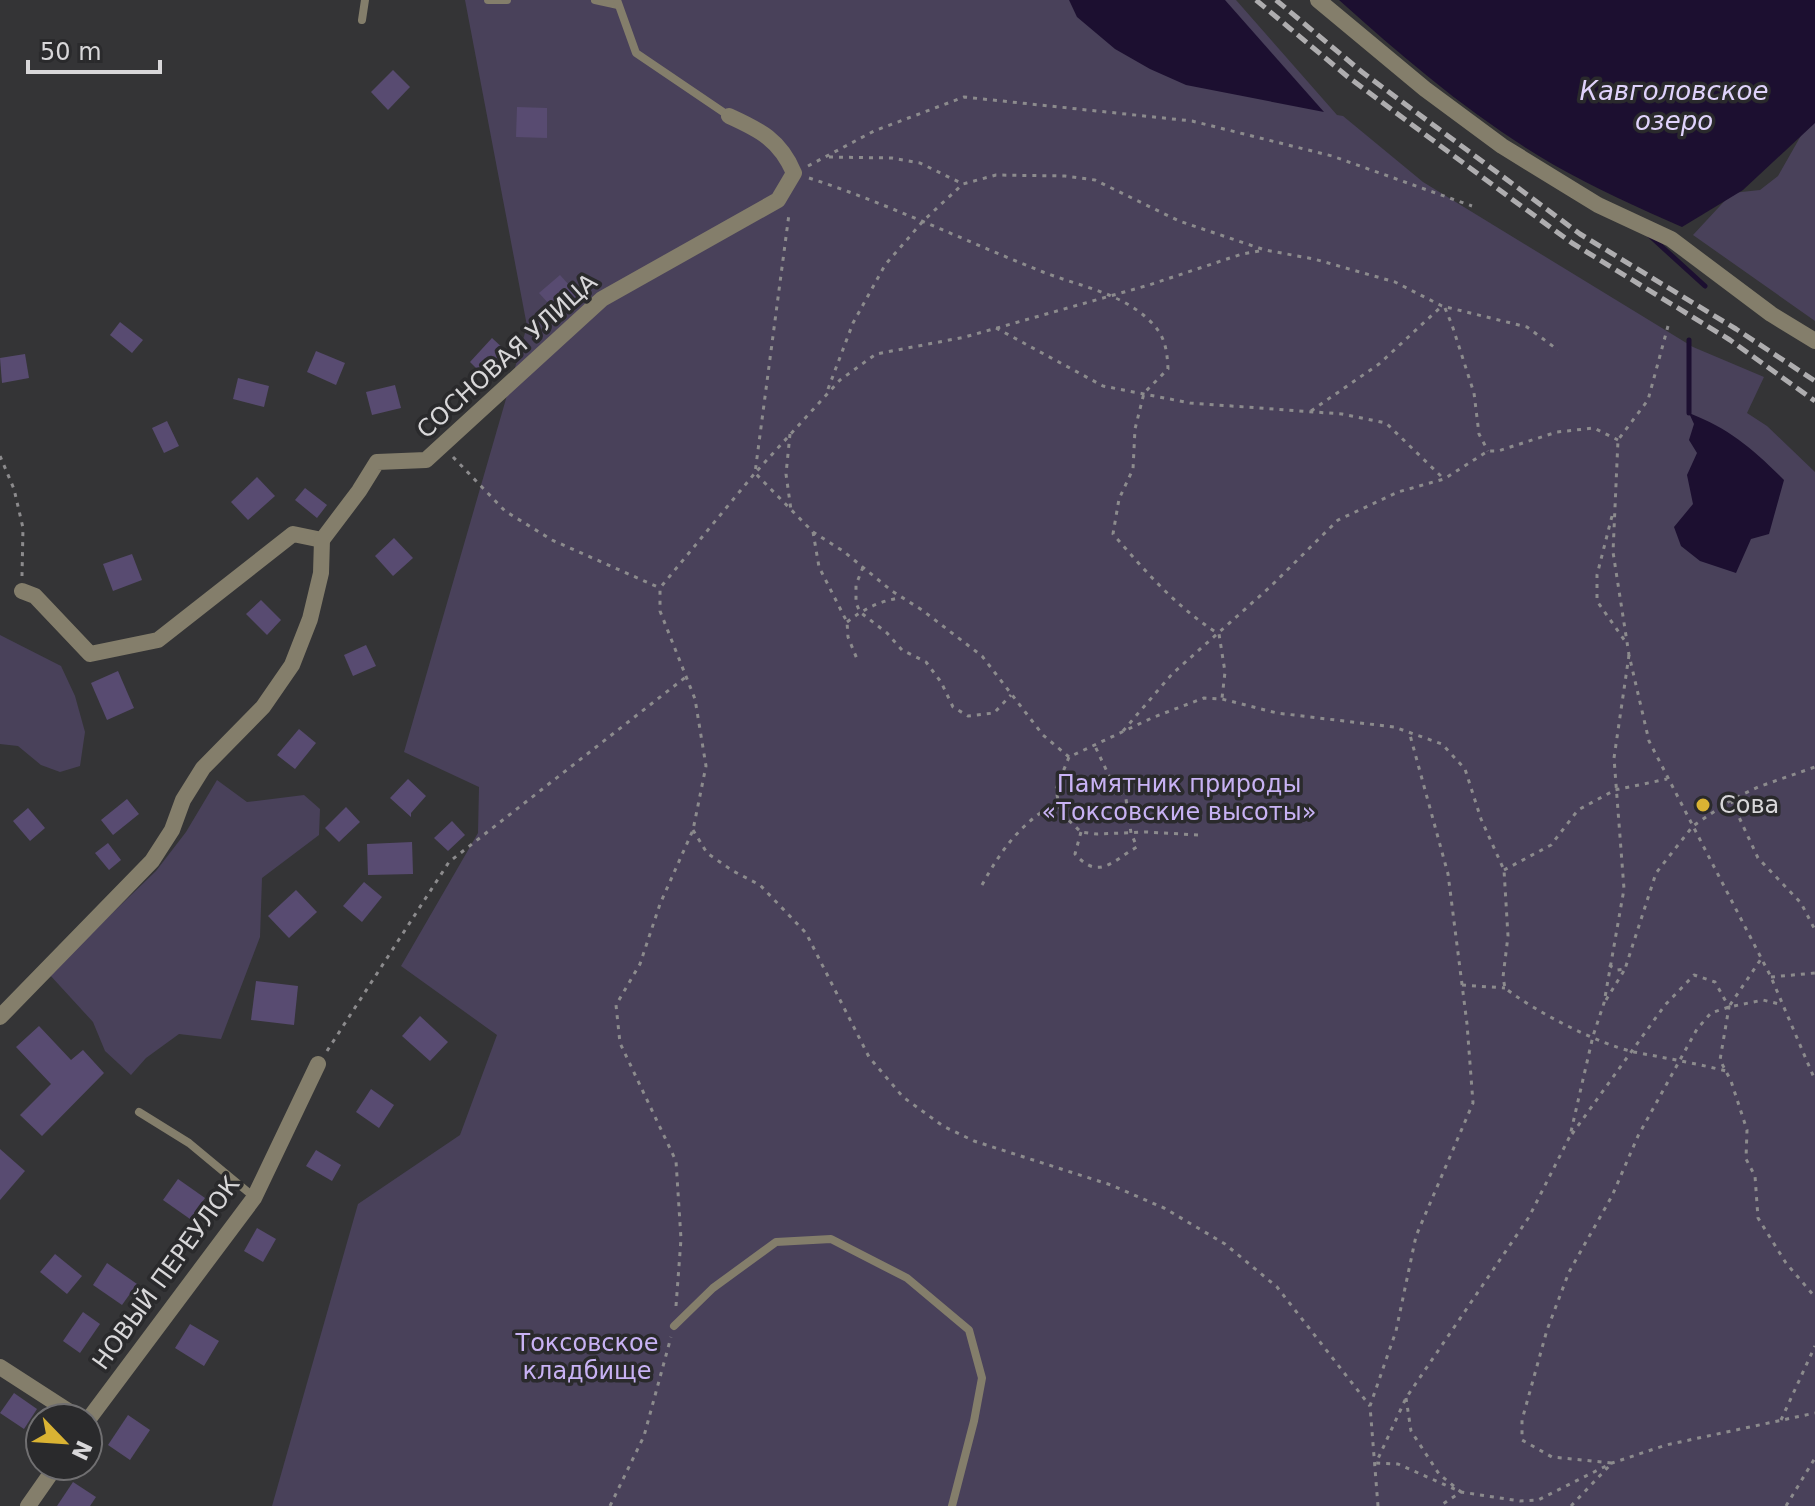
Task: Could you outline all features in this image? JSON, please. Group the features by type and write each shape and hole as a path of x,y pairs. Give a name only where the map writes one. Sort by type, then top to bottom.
{"street":[{"path":"1318,0 1425,89 1502,146 1598,205 1671,239 1771,314 1815,341"},
{"path":"729,116 761,131 786,154 794,173"},
{"name":"СОСНОВАЯ УЛИЦА","path":"322,540 377,462 426,460 602,299 778,200 794,173"},
{"path":"0,1017 152,861 172,830 183,800 203,768 263,707 292,665 310,619 321,573 322,540 293,534 158,640 90,654 35,596 22,591"},
{"name":"НОВЫЙ ПЕРЕУЛОК","path":"101,1402 254,1198 318,1064"},
{"path":"0,1367 54,1402"},
{"path":"28,1506 45,1482"}],"lane":[{"path":"362,20 365,0"},
{"path":"488,0 507,0"},
{"path":"595,0 618,2 636,53 729,116"},
{"path":"139,1112 189,1143 254,1198"},
{"path":"674,1326 713,1288 776,1242 831,1239 907,1278 969,1330 982,1378 952,1506"}],"path":[{"path":"794,173 874,131 964,97 1192,121 1332,156 1472,206"},
{"path":"827,157 892,158 920,163 963,184"},
{"path":"794,173 924,220 1048,274 1110,295 1149,319 1166,341 1168,369 1144,393 1135,429 1133,469 1119,499 1113,534 1193,618 1219,634 1225,672 1222,699"},
{"path":"827,393 853,323 885,265 924,220 963,184 996,175 1065,176 1095,180 1179,221 1265,250 1314,259 1395,282 1442,306 1527,327 1558,350"},
{"path":"755,473 790,203"},
{"path":"610,1506 644,1436 674,1326 681,1239 676,1161 620,1043 616,1005 640,964 660,904 693,830 706,766 695,699 660,611 660,588 755,473 827,393 876,354 996,328 1242,254 1265,250"},
{"path":"1310,411 1379,364 1442,306"},
{"path":"1442,306 1447,311 1474,393 1479,434 1488,451"},
{"path":"1668,326 1648,400 1618,440 1613,552 1629,655 1649,741 1771,977 1815,1080"},
{"path":"996,328 1103,386 1190,403 1342,414 1386,423 1444,479"},
{"path":"1122,732 1172,674 1219,634 1338,520 1398,492 1444,479 1488,451 1498,451 1557,432 1594,428 1618,440"},
{"path":"790,434 786,474 791,510"},
{"path":"441,445 505,511 552,540 660,588"},
{"path":"0,456 14,489 23,528 22,591"},
{"path":"755,473 813,532 982,656 1043,735 1069,757"},
{"path":"1613,512 1597,575 1597,601 1627,644"},
{"path":"813,532 819,567 847,622 848,637 857,659"},
{"path":"863,567 856,585 856,603 860,612 887,633 902,650 926,662 941,682 953,707 968,716 994,713 1011,695"},
{"path":"847,622 883,600 902,598"},
{"path":"1570,1136 1593,1036 1604,1003 1624,889 1614,758 1629,655"},
{"path":"318,1064 449,862 687,676"},
{"path":"1198,835 1081,832 1060,812 1058,802 1056,789 1069,757 1154,717 1204,698 1222,699 1277,713 1394,727 1442,744 1465,769 1481,819 1504,870 1508,936 1503,977 1505,988"},
{"path":"1378,1506 1370,1406 1396,1331 1416,1236 1473,1103 1448,874 1409,733"},
{"path":"1081,832 1075,854 1085,866 1103,869 1137,847 1131,833 1126,799 1111,780 1094,744"},
{"path":"1604,1003 1625,969 1656,873 1693,826 1731,800 1814,766"},
{"path":"1504,870 1551,845 1578,810 1615,790 1668,778"},
{"path":"1731,800 1758,858 1801,903 1815,930"},
{"path":"982,885 1002,849 1037,813 1058,802"},
{"path":"693,830 707,853 760,885 806,933 869,1057 903,1097 943,1126 974,1141 1111,1185 1164,1208 1225,1244 1277,1287 1370,1406"},
{"path":"1761,959 1729,1007 1720,1060 1747,1130 1746,1159 1755,1176 1758,1218 1786,1263 1815,1297"},
{"path":"1609,965 1617,970 1625,969"},
{"path":"1771,977 1815,973"},
{"path":"1376,1463 1406,1398 1529,1217 1570,1136 1665,1005 1694,975 1715,982 1729,1007"},
{"path":"1462,985 1505,988 1521,1000 1631,1051 1682,1059 1726,1071"},
{"path":"1612,1463 1552,1457 1522,1440 1522,1420 1547,1330 1569,1272 1612,1196 1638,1136 1697,1029 1711,1013 1729,1007 1763,1000 1783,1005"},
{"path":"1781,1420 1815,1346"},
{"path":"1406,1398 1411,1431 1439,1474 1461,1492"},
{"path":"1376,1463 1398,1464 1461,1492 1538,1500 1612,1463 1666,1445 1815,1413"},
{"path":"1786,1506 1815,1458"},
{"path":"1571,1506 1612,1463"},
{"path":"1440,1506 1461,1492"},
{"path":"1511,1499 1518,1506"},
{"path":"1537,1506 1538,1500"}],"green space":[{"name":"Памятник природы «Токсовские высоты»","path":"465,0 1236,0 1337,115 1343,116 1423,182 1693,347 1764,377 1747,413 1767,426 1815,472 1815,1506 272,1506 358,1204 460,1135 497,1035 401,966 478,833 479,787 404,752 527,326"},
{"path":"1815,111 1815,321 1693,235 1732,193 1760,190 1778,176"},
{"path":"0,635 61,666 75,696 85,732 80,766 60,772 41,765 18,746 0,744"},
{"path":"217,780 247,802 304,795 320,809 319,835 262,878 260,937 221,1039 179,1034 146,1058 131,1075 105,1051 93,1022 49,974 156,871 186,832"}],"water":[{"path":"1069,0 1225,0 1324,112 1186,85 1115,49 1077,17"},
{"name":"Кавголовское озеро","path":"1339,0 1815,0 1815,123 1743,190 1682,227 1585,182 1497,129 1442,88"},
{"path":"1689,413 1740,441 1784,480 1769,534 1751,539 1736,573 1700,561 1681,546 1674,527 1693,504 1687,475 1697,453 1689,440 1694,424"}],"building":[{"path":"393,70 410,87 388,110 371,92"},
{"path":"517,107 547,108 547,138 516,137"},
{"path":"560,275 578,295 558,314 539,293"},
{"path":"120,322 143,340 132,353 110,335"},
{"path":"492,338 506,351 484,376 470,362"},
{"path":"316,351 345,363 336,385 307,372"},
{"path":"25,354 29,378 2,383 0,358"},
{"path":"238,378 269,386 264,407 233,399"},
{"path":"395,385 401,408 372,415 366,392"},
{"path":"167,421 179,446 164,453 152,428"},
{"path":"257,477 275,496 248,520 231,502"},
{"path":"305,488 327,505 317,518 295,500"},
{"path":"394,538 413,558 393,576 375,556"},
{"path":"132,554 142,580 113,591 103,564"},
{"path":"261,600 281,620 267,635 246,614"},
{"path":"366,645 376,666 353,676 344,655"},
{"path":"118,671 134,708 107,720 91,683"},
{"path":"299,729 316,743 295,769 277,755"},
{"path":"408,779 426,796 411,817 390,798"},
{"path":"127,799 139,814 113,835 101,820"},
{"path":"346,807 360,822 339,842 325,828"},
{"path":"28,808 45,828 30,841 13,821"},
{"path":"452,821 465,835 448,851 434,838"},
{"path":"412,842 413,874 368,875 367,844"},
{"path":"108,843 121,860 109,870 95,853"},
{"path":"364,882 382,897 362,922 343,906"},
{"path":"296,890 317,912 289,938 268,916"},
{"path":"256,981 298,986 294,1025 251,1020"},
{"path":"420,1016 448,1042 430,1061 402,1036"},
{"path":"39,1026 71,1060 83,1050 104,1073 42,1136 20,1115 51,1084 16,1047"},
{"path":"371,1089 394,1105 379,1128 356,1112"},
{"path":"0,1149 25,1171 0,1200"},
{"path":"316,1150 341,1165 332,1181 306,1166"},
{"path":"178,1179 205,1198 190,1219 163,1200"},
{"path":"257,1228 276,1239 263,1262 244,1251"},
{"path":"55,1254 82,1276 67,1294 40,1272"},
{"path":"107,1263 137,1284 122,1305 93,1285"},
{"path":"83,1312 100,1324 80,1353 63,1341"},
{"path":"190,1324 219,1341 204,1366 175,1348"},
{"path":"14,1393 27,1402 24,1402 24,1429 0,1413"},
{"path":"128,1415 150,1430 130,1460 108,1445"},
{"path":"73,1482 96,1497 90,1506 57,1506"}],"waterway":[{"path":"1649,235 1705,286"},
{"path":"1689,340 1689,413"}],"railway":[{"path":"1256,0 1348,77 1572,243 1730,340 1815,401"},
{"path":"1276,0 1362,72 1580,234 1815,381"}],"place":[{"name":"Сова","path":"1703,805"}],"park label":[{"name":"Токсовское кладбище","path":"587,1357"}]}
